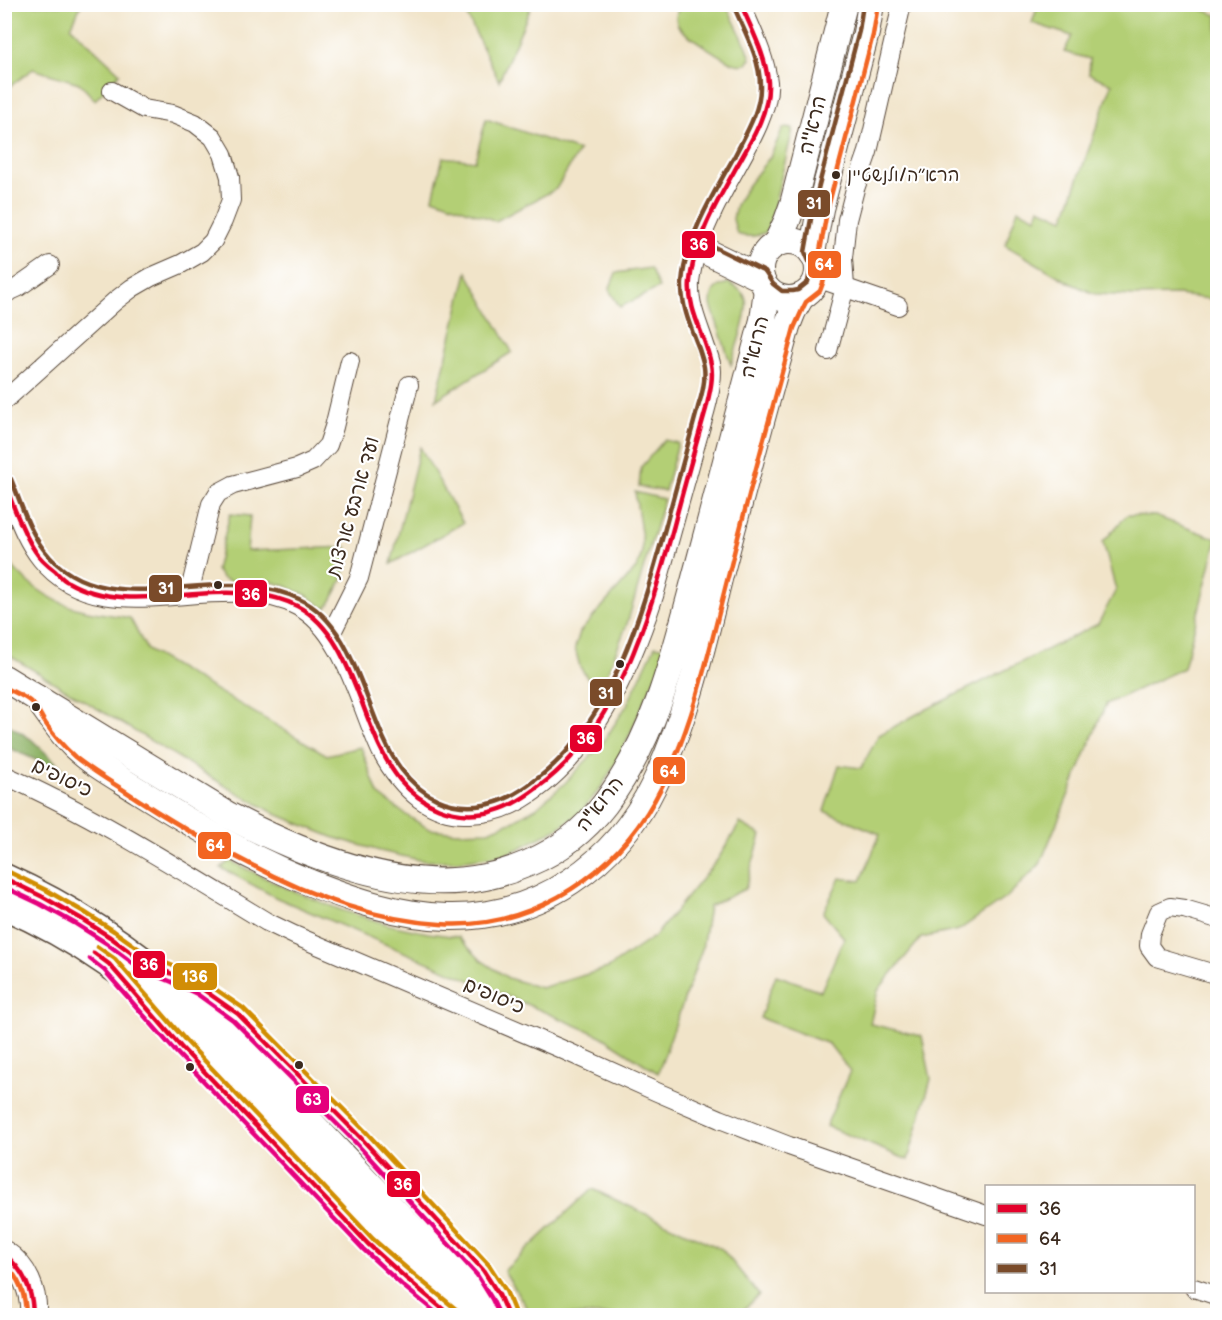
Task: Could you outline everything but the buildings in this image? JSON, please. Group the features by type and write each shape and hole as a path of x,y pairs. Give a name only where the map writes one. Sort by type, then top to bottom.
{"main road":[{"path":"4,878 43,897 110,937 187,998 259,1069 451,1272 489,1316"},
{"path":"4,905 51,927 109,964 160,1004 215,1057 324,1170 457,1316"}],"street":[{"path":"4,482 31,545 52,572 73,586 100,594 144,598 233,592 270,596 299,607 320,624 330,636 386,759 400,780 424,801 452,814 482,814 509,807 524,798 540,787 568,761 594,726 620,683 646,619 706,408 711,380 711,362 692,308 689,285 691,272 717,204 758,126 767,96 768,83 765,64 741,4"},
{"name":"הרא''ה","path":"771,248 787,221 793,204 844,4"},
{"path":"812,253 820,209 872,4"},
{"path":"828,351 845,287 843,258 847,220 868,152 902,4"},
{"path":"4,401 132,288 202,252 213,241 231,200 230,177 223,154 213,137 195,123 172,114 144,109 112,91"},
{"path":"792,241 807,247 817,261 818,270 809,288 794,299 779,298 764,284 699,248 738,253 771,248 792,241"},
{"path":"764,284 760,269 761,261 771,248"},
{"path":"4,294 50,265"},
{"name":"הרוא\"ה","path":"4,678 228,815 298,849 369,872 430,881 483,878 510,871 561,847 586,826 606,803 637,750 660,698 677,645 763,320 764,284"},
{"path":"809,288 845,287 898,306"},
{"name":"הרוא\"ה","path":"37,698 64,736 87,757 184,819 231,846 305,881 356,900 408,913 444,917 482,915 506,910 557,890 595,864 624,833 642,808 668,754 696,669 747,469 784,337 792,311 809,288"},
{"path":"189,594 211,504 218,493 233,485 297,468 314,461 328,445 350,361"},
{"name":"ועד ארבע ארצות","path":"330,636 358,578 409,385"},
{"name":"כיסופים","path":"4,775 97,820 267,922 317,945 657,1092 789,1146 985,1214"},
{"path":"1218,919 1170,907 1159,912 1150,934 1149,946 1157,957 1218,975"},
{"path":"4,1254 18,1266 27,1281 32,1294 33,1316"},
{"path":"1195,1288 1218,1296"}],"green space":[{"path":"681,4 726,5 751,59 746,64 731,62 683,31 676,19"},
{"path":"5,5 81,5 71,27 120,73 95,100 79,83 33,69 5,90"},
{"path":"462,5 532,5 499,81"},
{"path":"1038,5 1204,5 1203,10 1217,15 1218,119 1215,132 1218,133 1217,300 1178,295 1095,294 1070,283 1005,245 1018,209 1036,218 1039,208 1064,219 1112,84 1089,74 1090,59 1064,52 1072,36 1032,23"},
{"path":"486,119 579,151 556,189 496,221 433,198 443,157 475,161"},
{"path":"783,128 793,129 766,232 752,236 737,234 733,219 736,205 770,157"},
{"path":"650,268 659,288 620,307 609,290 616,273"},
{"path":"467,272 512,352 436,400"},
{"path":"729,283 737,288 746,299 744,322 731,365 711,305 715,290"},
{"path":"664,440 678,443 665,491 639,487 641,467"},
{"path":"420,447 463,523 391,564"},
{"path":"635,492 664,499 627,624 607,674 600,680 588,679 580,667 575,648 580,632 637,567 642,553"},
{"path":"230,514 250,516 247,551 347,547 344,573 326,609 306,595 283,585 267,581 232,582 222,578 216,570"},
{"path":"1127,515 1155,516 1217,539 1184,668 1106,704 1040,864 1008,896 959,930 921,938 878,990 870,1024 922,1036 931,1079 908,1160 826,1126 850,1071 829,1044 760,1018 776,975 821,991 844,938 823,913 840,878 861,881 880,834 824,811 839,765 861,768 879,735 1098,624 1116,590 1103,542"},
{"path":"4,553 26,580 46,595 68,606 130,618 147,650 327,755 361,747 378,794 429,829 457,832 488,831 511,822 536,808 564,784 602,744 627,705 655,646 668,648 620,756 600,789 580,813 558,828 503,855 458,861 424,861 332,837 276,814 5,653"},
{"path":"4,722 31,739 69,775 5,746"},
{"path":"740,823 761,835 745,889 709,906 702,949 658,1073 601,1036 277,898 221,868 230,861 286,888 341,910 390,925 458,937 482,961 508,978 541,988 608,968 655,936 718,859"},
{"path":"592,1189 722,1249 759,1295 738,1315 531,1315 504,1271"}],"transit line":[{"name":"36","path":"4,483 22,526 37,554 64,580 85,590 102,595 139,598 213,593 256,594 277,598 297,606 317,620 332,639 356,686 375,737 400,780 409,789 428,803 461,814 486,813 513,804 537,788 565,764 589,735 609,703 641,633 664,560 711,387 712,370 709,354 691,303 692,267 700,239 756,130 768,94 767,72 758,42 741,4"},
{"name":"31","path":"702,241 765,272 773,284 782,291 798,290 808,282 810,264 805,252 813,208 859,31 863,4"},
{"name":"64","path":"4,687 32,703 63,745 75,757 104,778 232,855 293,885 341,904 415,922 471,924 502,919 531,910 558,897 584,880 629,838 647,813 662,786 687,727 706,665 744,512 794,328 806,302 820,291 824,280 824,260 820,251 827,211 873,35 878,5"},
{"name":"31","path":"11,479 38,542 63,569 84,581 132,590 209,585 259,587 299,599 319,612 335,630 348,652 389,749 409,779 427,794 448,803 471,806 498,802 522,789 561,757 584,729 621,663 658,555 701,398 704,367 683,300 684,267 701,218 747,131 760,94 757,65 734,7"},
{"name":"136","path":"7,871 84,912 149,956 205,982 243,1008 366,1132 489,1265 506,1291 515,1313"},
{"name":"36","path":"4,878 80,918 145,963 201,988 238,1014 360,1137 483,1270 499,1295 508,1316"},
{"name":"63","path":"4,887 76,924 141,969 197,994 233,1020 355,1142 477,1275 500,1316"},
{"name":"136","path":"98,947 115,959 187,1042 373,1239 457,1310"},
{"name":"36","path":"94,953 109,964 181,1047 368,1244 451,1316"},
{"name":"63","path":"90,959 104,970 176,1052 363,1249 440,1316"},
{"name":"36","path":"4,1254 17,1267 26,1282 33,1307 33,1316"},
{"name":"64","path":"4,1264 21,1287 26,1316"}],"place":[{"name":"הרא״ה/ולנשטיין","path":"836,175"}]}
